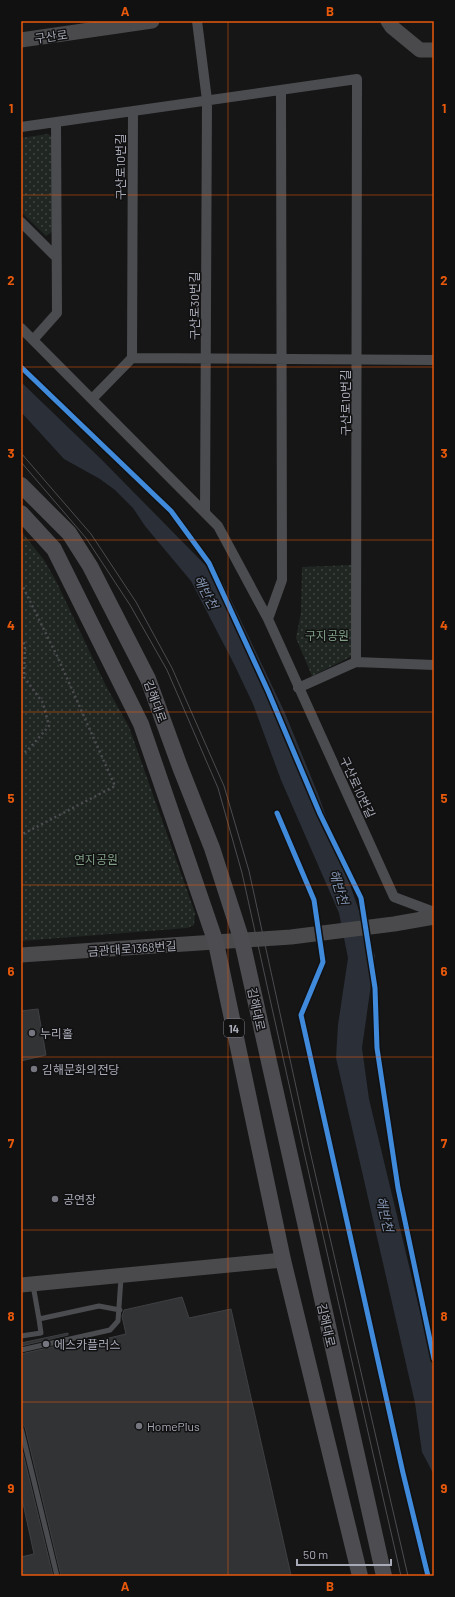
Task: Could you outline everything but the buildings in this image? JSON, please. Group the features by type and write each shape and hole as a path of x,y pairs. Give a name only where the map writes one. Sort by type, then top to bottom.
{"main road":[{"name":"구산로","path":"21,40 152,21"},
{"path":"388,21 392,27 420,50 434,50"},
{"name":"김해대로","path":"21,485 69,533 90,566 148,679 180,767 212,848 242,941 384,1576"},
{"name":"김해대로","path":"21,512 54,549 141,724 216,943 283,1260 360,1576"},
{"name":"금관대로1368번길","path":"21,955 291,937 394,924 434,917"},
{"path":"27,1285 283,1260"}],"street":[{"name":"구산로30번길","path":"196,21 207,100 205,512"},
{"name":"구산로10번길","path":"281,90 358,79 356,662"},
{"path":"21,127 281,90 282,580 268,619"},
{"name":"구산로10번길","path":"132,358 133,111"},
{"path":"33,340 57,313 56,122"},
{"path":"21,222 56,257"},
{"name":"구산로10번길","path":"21,328 218,526 268,619 394,898 434,912"},
{"path":"92,399 132,358 434,360"},
{"path":"298,688 356,662 434,665"}],"lane":[{"path":"21,1350 110,1330 118,1321 120,1310 121,1277"},
{"path":"21,1336 41,1333 39,1319 27,1285"},
{"path":"39,1319 99,1306 120,1310"},
{"path":"21,1428 57,1576"}],"path":[{"path":"21,583 58,658 115,786 21,835"},
{"path":"21,638 26,645 24,677 44,703 49,726 26,751 21,754"}],"green space":[{"path":"48,134 58,141 53,231 46,236 21,212 21,138"},
{"name":"연지공원","path":"21,531 44,560 56,581 106,686 129,727 195,913 194,925 187,928 21,941"},
{"name":"구지공원","path":"352,565 357,643 350,657 312,676 296,638 301,613 302,567"}],"water":[{"name":"해반천","path":"21,382 101,459 223,583 285,713 318,794 375,956 362,1048 369,1099 434,1370 434,1475 422,1452 415,1403 336,1058 338,1025 348,958 339,913 281,780 253,704 191,581 145,526 133,508 115,490 100,479 64,459 21,412"}],"tram line":[{"path":"21,453 91,534 136,602 172,668 224,786 249,871 310,1151 408,1576"},
{"path":"21,462 86,538 130,605 167,670 218,788 242,873 401,1576"}],"cycle path":[{"path":"21,367 171,511 209,563 268,691 320,814 361,898 375,988 377,1048 398,1188 434,1359"},
{"path":"277,813 314,900 323,962 301,1015 403,1473 428,1576"}],"place":[{"name":"누리홀","path":"32,1033"},
{"name":"김해문화의전당","path":"34,1069"},
{"name":"공연장","path":"55,1199"},
{"name":"에스카플러스","path":"46,1344"},
{"name":"HomePlus","path":"139,1426"}]}
